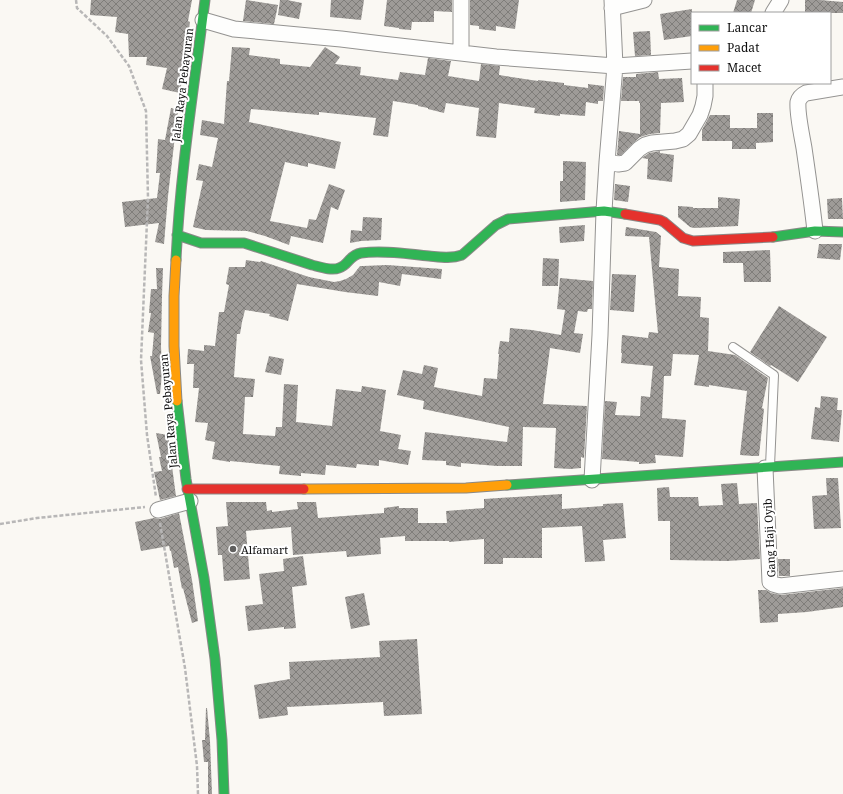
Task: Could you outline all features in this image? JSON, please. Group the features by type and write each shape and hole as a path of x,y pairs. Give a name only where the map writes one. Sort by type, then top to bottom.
{"street":[{"name":"Jalan Raya Pebayuran","path":"205,0 182,179 177,234 174,351 176,397 189,495 204,577 217,672 224,768 224,794"},
{"path":"461,0 461,53"},
{"path":"592,480 600,335 604,211 615,66 612,4 644,0"},
{"path":"774,12 781,0"},
{"path":"203,20 234,29 341,39 496,57 615,66 691,61"},
{"path":"607,162 618,164 625,163 645,145 675,141 683,138 688,134 700,115 704,101 705,84"},
{"path":"815,231 798,104 799,99 806,93 843,87"},
{"path":"177,234 202,243 244,243 301,262 334,269 342,267 353,256 364,253 462,255 496,225 508,219 604,211 660,220 682,238 693,241 774,237 815,231 843,232"},
{"path":"157,508 189,495 366,489 466,488 843,462"},
{"name":"Gang Haji Oyib","path":"768,468 770,582 780,586 843,579"}],"lane":[{"path":"733,347 774,375 768,468"}],"path":[{"path":"76,0 77,8 107,36 129,66 146,111 148,198 141,360 147,435 157,508 185,668 197,766 198,794"},
{"path":"0,524 37,518 157,508"}],"building":[{"path":"91,0 192,0 188,21 190,22 180,93 162,89 167,68 146,65 147,57 129,57 128,34 115,32 117,17 90,15"},
{"path":"246,0 278,5 274,24 243,21"},
{"path":"280,0 302,3 299,19 278,15"},
{"path":"331,0 364,0 361,20 330,17"},
{"path":"387,0 452,0 452,12 434,11 434,22 412,22 411,30 399,29 384,26"},
{"path":"470,0 519,0 515,29 496,26 496,31 479,29 479,26 470,25"},
{"path":"737,0 755,0 751,12 733,12"},
{"path":"805,0 843,2 843,13 805,12"},
{"path":"692,9 691,36 664,40 660,14"},
{"path":"650,31 651,55 635,56 633,32"},
{"path":"232,47 250,48 249,55 280,59 280,64 310,67 325,47 340,57 335,64 361,67 360,75 398,80 400,72 425,75 428,58 451,61 448,76 479,81 481,64 500,66 499,75 564,83 564,85 588,88 588,84 604,86 603,101 598,101 598,104 586,102 585,116 560,114 560,116 534,113 535,108 499,103 496,138 476,136 479,108 446,103 444,113 418,105 393,101 388,137 373,135 376,118 319,112 319,115 251,109 249,122 341,142 335,169 308,163 308,167 285,162 270,221 307,228 309,219 316,220 329,184 345,190 338,210 331,207 323,243 291,236 289,245 247,231 206,230 193,227 203,181 196,180 199,164 212,167 218,138 200,135 202,120 224,124 227,81 229,81"},
{"path":"658,72 659,79 682,78 684,102 661,103 660,133 640,137 621,155 617,155 619,131 640,134 640,103 639,101 621,101 623,77 636,77 636,74"},
{"path":"171,108 178,110 164,244 155,242 159,223 125,227 122,202 157,198 160,173 156,173 158,139 165,140"},
{"path":"757,113 773,113 773,142 756,143 756,149 732,149 732,141 702,141 702,130 710,115 730,115 730,128 757,128"},
{"path":"660,151 660,153 674,155 672,182 647,179 648,159 642,158 649,153"},
{"path":"563,161 586,162 585,200 560,202 560,181 563,181"},
{"path":"615,184 630,186 628,202 614,200"},
{"path":"718,197 740,199 738,226 694,228 690,227 678,217 678,206 693,208 718,208"},
{"path":"842,198 843,219 828,219 827,199"},
{"path":"363,217 382,218 381,240 350,243 351,230 362,231"},
{"path":"585,225 584,241 560,243 559,227"},
{"path":"626,227 656,232 661,236 659,267 679,269 678,296 701,297 700,317 709,318 708,351 735,355 768,378 762,408 764,409 759,456 740,455 747,391 709,385 709,387 694,385 699,355 673,354 671,376 664,376 662,418 686,420 683,457 655,455 656,463 639,464 639,462 602,459 605,401 617,402 615,415 640,416 641,396 650,397 653,366 621,363 622,335 648,338 649,332 658,333 649,237 625,236"},
{"path":"819,244 842,244 840,260 817,258"},
{"path":"770,250 771,282 744,282 743,263 723,263 723,252"},
{"path":"543,258 559,259 558,286 542,286"},
{"path":"246,260 261,261 309,277 334,282 346,279 353,275 360,266 387,265 442,269 441,279 402,274 400,286 379,282 378,296 297,284 288,321 269,316 270,314 245,310 240,334 237,334 234,377 255,379 253,397 245,397 243,434 275,436 276,427 282,427 284,384 298,385 296,422 332,426 336,389 361,392 362,386 386,390 380,431 401,435 398,449 411,451 408,465 379,460 379,466 357,464 356,468 326,465 325,475 301,473 301,476 279,474 280,466 212,459 215,442 205,440 208,423 195,422 199,388 193,388 194,364 187,364 188,349 204,351 204,345 215,346 219,312 224,312 229,285 226,284 229,267 245,267"},
{"path":"156,268 163,268 161,346 162,373 160,394 157,394 150,356 152,356 154,333 148,332 151,313 149,313 151,289 157,289"},
{"path":"612,274 636,275 634,312 610,310"},
{"path":"560,278 593,281 592,309 588,309 587,312 578,311 574,333 583,334 580,353 550,348 543,404 587,406 584,458 581,457 581,468 554,468 556,428 523,427 522,466 497,466 461,463 461,467 446,465 446,461 422,460 425,432 507,442 509,427 423,409 424,401 397,395 403,370 422,374 424,365 438,368 434,387 482,396 484,378 497,379 500,341 509,342 510,328 561,335 565,310 557,309"},
{"path":"779,306 827,337 798,382 771,365 770,366 750,352"},
{"path":"269,356 284,359 281,375 265,372"},
{"path":"821,396 838,398 837,410 842,410 839,442 811,439 815,407 820,408"},
{"path":"156,433 168,435 176,496 160,500 154,472 162,471"},
{"path":"826,478 838,478 841,528 814,529 812,496 827,495"},
{"path":"737,483 739,504 757,503 760,559 727,561 670,560 670,521 658,521 657,488 669,487 670,497 698,497 699,506 723,505 721,484"},
{"path":"562,494 562,509 623,503 626,538 603,540 605,561 585,562 582,526 542,528 542,558 503,558 503,564 484,564 484,539 449,542 405,541 405,536 380,538 381,554 347,557 346,551 293,555 291,527 246,531 250,579 224,581 222,555 218,555 216,527 228,526 226,502 266,502 267,511 272,510 272,512 298,509 297,502 316,502 318,518 384,513 384,508 399,506 399,508 418,508 418,523 447,523 446,511 484,508 484,499"},
{"path":"179,513 198,621 192,623 183,588 182,589 178,567 174,568 169,546 141,551 135,522 154,518 160,519"},
{"path":"303,556 307,585 292,587 296,628 284,629 284,627 248,631 245,606 263,604 259,574 284,571 283,559"},
{"path":"778,559 790,559 790,576 779,576"},
{"path":"843,588 843,607 778,614 778,622 760,623 758,590 766,590 771,593 781,595"},
{"path":"364,593 370,625 351,629 345,597"},
{"path":"417,639 422,714 384,716 383,702 287,707 288,715 259,719 254,685 290,679 289,662 380,657 379,641"},
{"path":"206,708 210,741 212,794 208,794 208,762 204,762 202,740 205,740"}],"traffic: fast":[{"path":"176,260 184,162 205,0"},
{"path":"177,235 201,243 244,243 312,265 336,269 342,267 351,258 361,253 387,252 441,257 462,255 496,225 508,219 604,211 625,214"},
{"path":"773,237 815,231 843,232"},
{"path":"177,401 186,479 204,578 215,659 222,740 224,794"},
{"path":"507,485 843,462"}],"traffic: slow":[{"path":"176,260 174,346 177,401"},
{"path":"304,489 466,488 507,485"}],"traffic: jam":[{"path":"625,214 660,220 683,238 693,241 773,237"},
{"path":"187,489 304,489"}],"place":[{"name":"Alfamart","path":"233,549"}]}
